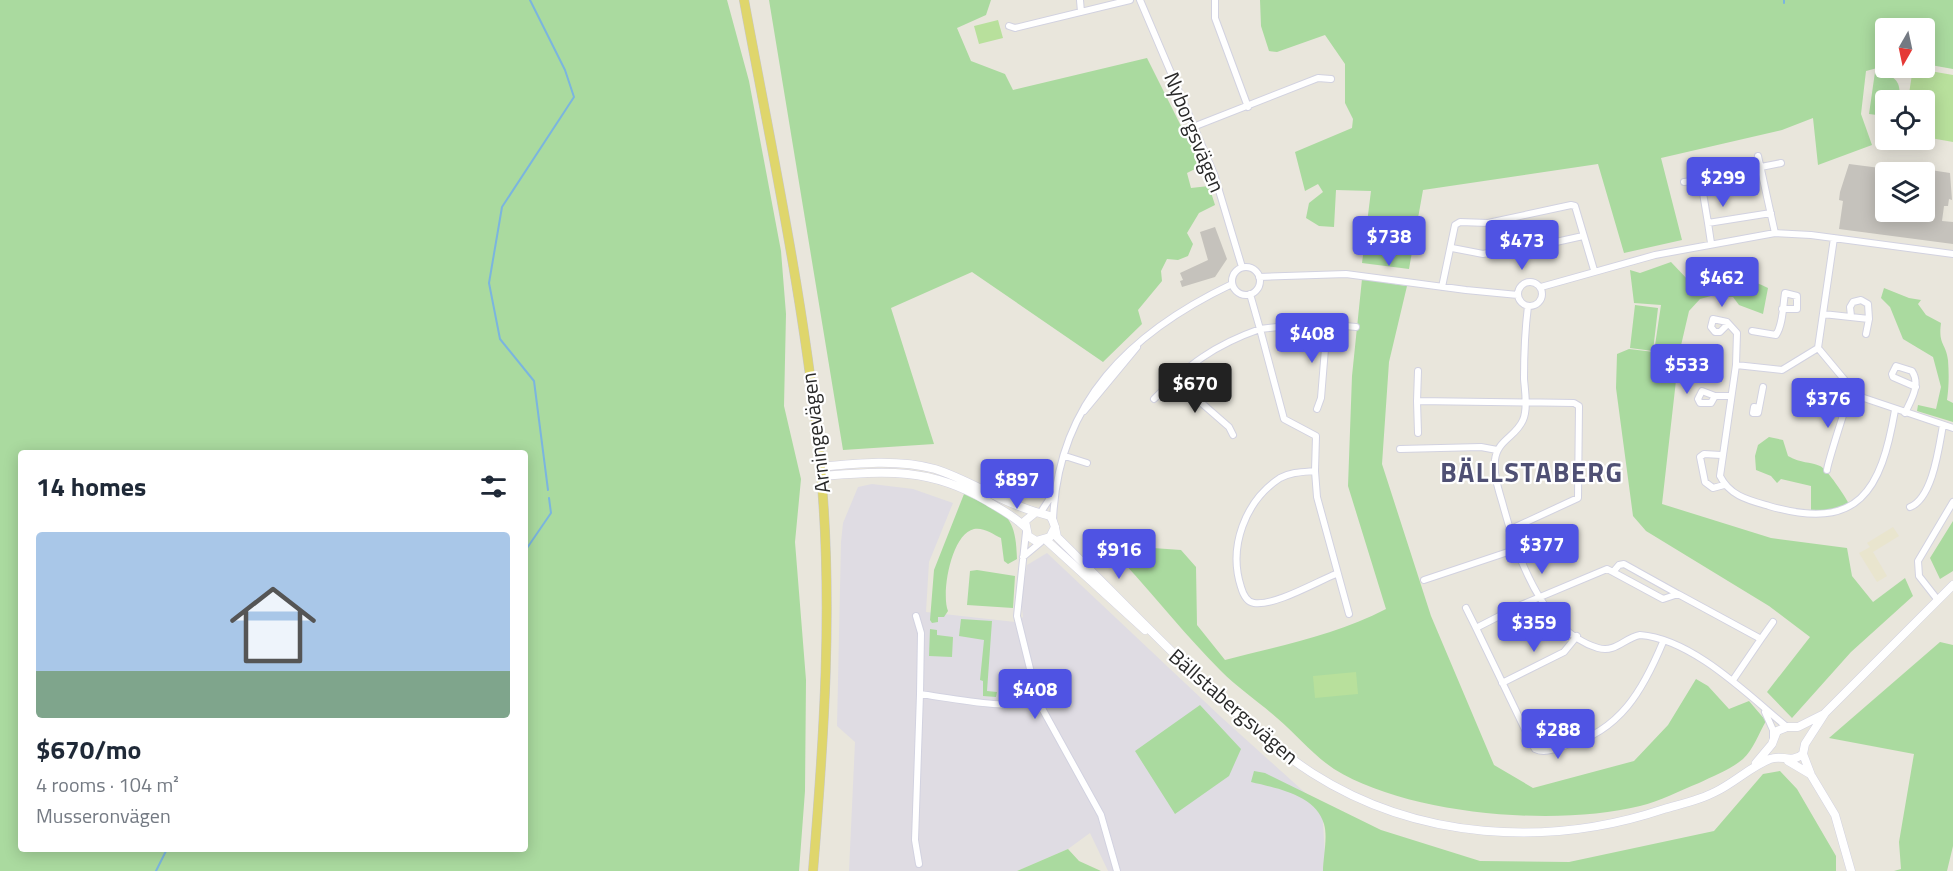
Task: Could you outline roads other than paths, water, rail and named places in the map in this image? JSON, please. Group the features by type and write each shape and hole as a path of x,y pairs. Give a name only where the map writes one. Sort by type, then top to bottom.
{"main road":[{"name":"Arningevägen","path":"744,0 776,156 821,471 826,664 823,748 813,871"}],"street":[{"path":"1080,0 1082,12"},
{"path":"1009,26 1016,28 1130,0"},
{"name":"Nyborgsvägen","path":"1140,0 1220,191 1242,267"},
{"path":"1215,0 1215,18 1248,106"},
{"path":"1193,126 1318,78 1331,79"},
{"path":"1758,156 1775,233"},
{"path":"1761,167 1781,163"},
{"path":"1699,169 1712,243"},
{"path":"1684,182 1701,180"},
{"path":"1442,287 1455,225 1460,222 1488,223 1571,205 1575,206 1594,270"},
{"path":"1708,223 1772,213"},
{"path":"1528,306 1520,301 1518,295 1525,282 1533,282 1541,287 1594,270 1712,243 1775,233 1834,238 1953,254"},
{"path":"1529,248 1583,236"},
{"path":"1834,238 1818,348 1858,396 1953,428"},
{"path":"1452,248 1483,254 1519,247"},
{"path":"1242,267 1252,268 1259,277 1258,287 1250,294 1238,292 1232,284 1234,273 1242,267"},
{"path":"1259,277 1346,274 1518,295"},
{"path":"1023,557 1053,532 1056,489 1065,456 1087,399 1127,351 1192,303 1232,284"},
{"path":"1528,306 1539,302 1542,294 1541,287"},
{"path":"1250,294 1284,419 1316,436 1317,497 1336,574 1349,614"},
{"path":"1851,316 1850,307 1853,302 1865,301 1871,309 1866,334"},
{"path":"1528,306 1524,350 1525,402 1522,423 1497,450 1496,472 1509,530 1539,597 1552,615 1577,636 1598,647 1616,648 1633,636 1640,635 1663,642 1709,662 1733,680 1763,709 1803,735 1805,744"},
{"path":"1755,333 1776,335 1782,309"},
{"path":"1823,314 1869,319"},
{"path":"1154,399 1188,365 1214,349 1260,329 1314,323 1356,327"},
{"path":"1317,409 1321,398 1327,324"},
{"path":"1727,325 1737,333 1736,365 1721,455 1720,476 1724,485 1733,494 1803,514 1833,514 1858,499 1874,480 1884,461 1895,410"},
{"path":"1736,365 1782,370 1818,348"},
{"path":"1418,371 1418,433"},
{"path":"1173,379 1229,428 1233,435"},
{"path":"1759,408 1763,387"},
{"path":"1905,413 1916,387"},
{"path":"1827,470 1841,430 1846,401 1852,391"},
{"path":"1715,396 1730,396"},
{"path":"1417,401 1574,403 1579,406 1578,495 1575,501 1509,530"},
{"path":"1910,507 1918,502 1930,480 1943,425"},
{"path":"1400,449 1481,447 1497,450"},
{"path":"1721,455 1704,453 1700,457 1705,482 1713,488 1724,485"},
{"path":"1065,456 1087,463"},
{"path":"821,471 907,472 954,480 1017,507 1039,512 1054,524"},
{"path":"1315,471 1295,472 1281,477 1259,497 1248,510 1234,560 1244,597 1252,603 1269,603 1336,574"},
{"path":"1056,489 1039,512 1028,517 1022,553 1017,616 1038,701 1101,815 1118,871"},
{"path":"980,492 1016,518 1032,539 1044,541"},
{"path":"1937,599 1919,576 1918,561 1953,502"},
{"name":"Bällstabergsvägen","path":"1054,524 1057,537 1164,645 1260,735 1312,773 1350,794 1378,805 1450,827 1537,834 1624,823 1715,793 1770,759 1779,758"},
{"name":"Bällstabergsvägen","path":"1044,541 1130,618 1164,645"},
{"path":"1424,580 1516,549"},
{"path":"1613,572 1619,565 1624,564 1761,639"},
{"path":"1476,628 1539,597 1607,569 1663,599 1678,594"},
{"name":"Bällstabergsvägen","path":"1803,754 1805,744 1825,713 1953,585"},
{"path":"1466,608 1535,749 1543,751 1580,741 1615,721 1634,701 1663,642"},
{"path":"916,616 921,633 915,840 919,864"},
{"path":"1733,680 1773,622"},
{"path":"1502,682 1564,652 1577,636"},
{"path":"920,694 1008,704 1029,705 1038,701"},
{"path":"1763,709 1771,723 1773,741 1779,758 1811,775"},
{"name":"Bällstabergsvägen","path":"1746,773 1773,741 1778,731 1825,713"},
{"path":"1788,761 1803,754 1811,775 1835,815 1851,871"}],"waterway":[{"path":"530,0 565,70 574,97 502,207 489,283 500,339 534,381 548,490"},
{"path":"528,547 551,513 549,498"},
{"path":"156,871 166,852"}],"district":[{"name":"BÄLLSTABERG","path":"1532,471"}]}
